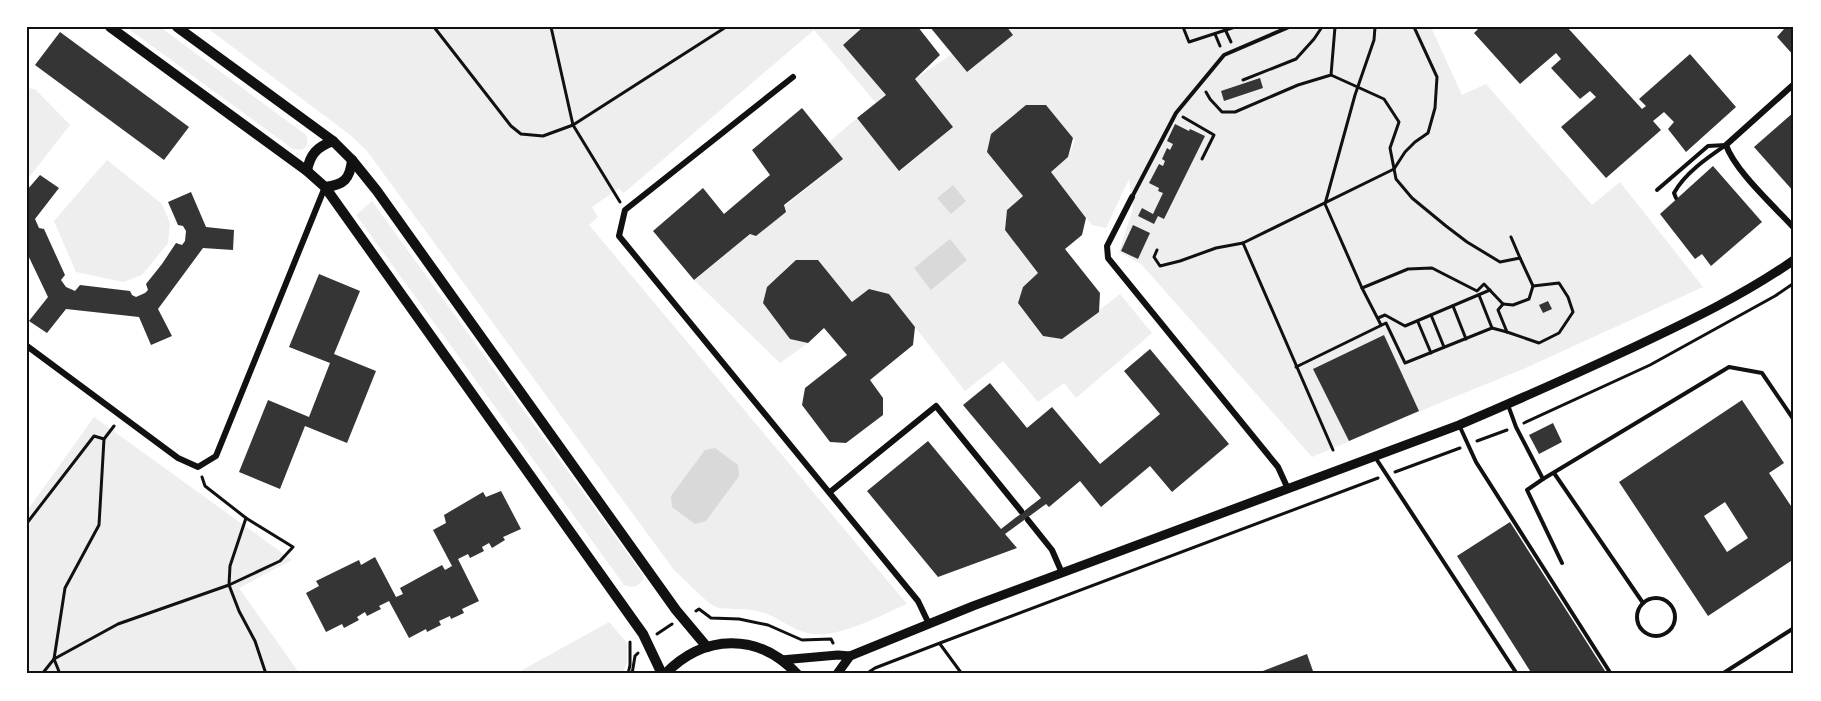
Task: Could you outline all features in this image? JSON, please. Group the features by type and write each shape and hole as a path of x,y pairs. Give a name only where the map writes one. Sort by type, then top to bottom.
{"main road":[{"path":"111,27 307,171 325,187 643,634 663,674 690,653 726,643 752,645 781,660 797,674"},
{"path":"177,27 333,141 352,160 377,191 676,610 706,647"},
{"path":"307,171 314,152 322,145 333,141"},
{"path":"325,187 336,186 345,180 351,171 352,160"}],"street":[{"path":"793,77 625,210 619,236 918,601 929,624"},
{"path":"1794,84 1726,145 1738,167 1794,228"},
{"path":"27,346 178,458 198,466 216,456 325,187"},
{"path":"1132,197 1107,246 1108,258 1278,467 1288,489"},
{"path":"781,660 850,656 973,606 1459,425 1697,317 1763,281 1794,260"},
{"path":"830,492 936,406 1021,511"},
{"path":"1028,520 1052,550 1062,573"},
{"path":"837,674 850,656"}],"lane":[{"path":"1132,197 1176,113 1224,55 1289,27"},
{"path":"1657,190 1708,146 1726,145"},
{"path":"1676,198 1674,193 1684,179 1726,145"},
{"path":"1562,563 1527,490 1554,472 1729,367 1762,374 1794,420"},
{"path":"1508,404 1516,427 1543,479"},
{"path":"1459,425 1476,462 1611,674"},
{"path":"1374,456 1517,674"},
{"path":"1554,472 1643,603"},
{"path":"1655,598 1667,602 1675,618 1670,630 1659,636 1642,631 1637,620 1639,608 1643,603 1655,598"},
{"path":"1722,674 1794,628"}],"path":[{"path":"434,27 511,126 521,134 543,136 573,125 726,27"},
{"path":"551,27 573,125 625,210"},
{"path":"1184,27 1190,42 1225,28 1235,27"},
{"path":"1243,80 1296,59 1322,27"},
{"path":"1331,75 1335,27"},
{"path":"1375,27 1374,40 1325,204 1381,325"},
{"path":"1157,250 1154,257 1160,266 1215,248 1243,243 1394,169 1405,152 1428,133 1434,108 1437,77 1414,27"},
{"path":"1201,81 1210,99 1222,112 1234,112 1298,85 1331,75 1384,99 1399,122 1390,148 1396,179 1412,198 1467,242 1500,262 1520,258"},
{"path":"1176,113 1214,135 1202,159"},
{"path":"1362,288 1408,269 1432,268 1477,291 1484,284 1503,304 1513,305 1529,299 1533,286 1511,237"},
{"path":"1243,243 1333,450"},
{"path":"866,674 875,668 940,643 1516,427 1650,365 1775,296 1794,283"},
{"path":"1296,367 1386,323 1405,363 1492,328 1539,343 1560,333 1573,312 1568,297 1559,284 1533,286"},
{"path":"1378,318 1384,315 1405,326 1490,290"},
{"path":"1479,295 1492,328"},
{"path":"1503,304 1498,310 1507,332"},
{"path":"1453,306 1466,339"},
{"path":"1431,315 1445,348"},
{"path":"1418,321 1431,353"},
{"path":"60,674 54,659 65,588 99,525 104,439 121,416"},
{"path":"27,523 94,436 104,439"},
{"path":"42,674 54,659 118,624 229,585 280,561 293,547 246,518 205,486 198,466"},
{"path":"246,518 230,566 229,585 239,611 255,641 266,674"},
{"path":"627,674 630,665 630,642"},
{"path":"940,643 962,674"}],"shaded area":[{"path":"126,27 160,27 306,135 306,147 301,150 293,149"},
{"path":"206,27 863,27 843,45 886,95 876,103 814,30 625,192 619,188 592,207 598,217 589,225 907,604 858,626 819,634 801,631 761,612 719,608 696,592 674,570 367,151 349,134"},
{"path":"1007,27 1431,27 1462,95 1486,84 1592,205 1620,182 1703,287 1521,370 1312,457 1141,264 1119,252 1133,208 1129,179 1106,228 1092,225 1051,172 1068,157 1075,140 1046,105 1026,105 991,134 987,152 1023,196 1007,210 1005,230 1038,273 1023,287 1018,303 1043,336 1062,339 1120,294 1152,333 1076,398 1064,383 1038,402 1003,361 965,391 889,294 869,289 852,302 767,287 763,303 790,339 808,343 780,363 694,280 843,159 829,142 857,118 900,171 953,127 915,79 952,54 967,72 1013,35"},
{"path":"27,88 35,89 70,125 27,180"},
{"path":"107,160 162,204 170,223 168,243 142,275 123,282 76,272 54,221"},
{"path":"953,185 966,201 951,214 937,198"},
{"path":"372,201 643,575 644,579 637,585 630,587 624,585 356,215"},
{"path":"950,239 967,260 931,290 914,268"},
{"path":"94,417 292,560 239,588 300,674 27,674 27,511"},
{"path":"715,448 738,465 739,476 706,521 695,524 672,507 671,496 705,450"},
{"path":"609,622 627,643 627,662 622,674 515,674"}],"building":[{"path":"863,27 918,27 940,55 915,79 953,127 899,171 857,118 886,95 843,45"},
{"path":"930,27 1007,27 1013,35 967,72"},
{"path":"1480,27 1567,27 1642,109 1646,106 1639,99 1690,54 1736,107 1686,152 1668,129 1674,122 1664,112 1653,121 1661,130 1606,178 1561,127 1596,97 1590,91 1580,99 1551,68 1561,59 1556,53 1520,84 1474,33"},
{"path":"1782,27 1794,27 1794,56 1777,37 1784,29"},
{"path":"60,32 189,127 164,160 35,65"},
{"path":"1260,78 1263,88 1224,101 1221,91"},
{"path":"1026,105 1046,105 1073,138 1068,157 1051,172 1086,218 1082,235 1065,249 1100,293 1099,312 1062,339 1043,336 1018,303 1023,287 1038,273 1005,230 1007,210 1023,196 987,152 991,134"},
{"path":"802,108 843,159 784,205 786,212 756,236 750,234 694,280 653,231 703,188 724,214 770,175 752,150"},
{"path":"1794,112 1794,192 1754,147"},
{"path":"1175,124 1205,136 1164,219 1158,216 1154,224 1138,216 1142,208 1153,214 1163,193 1149,183 1159,164 1163,166 1165,161 1162,159 1167,148 1170,150 1173,144 1167,141"},
{"path":"1713,166 1762,222 1711,266 1702,254 1695,259 1660,214"},
{"path":"40,175 59,188 35,219 39,228 44,229 65,275 61,280 66,287 75,291 80,285 130,291 136,297 145,293 148,290 146,284 176,243 182,245 185,241 186,231 183,226 178,225 168,202 191,192 206,227 234,230 233,250 203,248 158,309 172,336 151,345 139,317 66,309 47,333 29,321 48,297 27,253 27,190"},
{"path":"1133,225 1150,233 1138,259 1121,251"},
{"path":"796,260 818,260 852,302 869,289 889,294 915,327 913,345 870,380 883,398 883,415 846,443 830,442 802,405 805,388 847,355 824,328 808,343 790,339 763,303 767,287"},
{"path":"319,274 360,291 334,354 376,371 347,443 305,426 280,489 239,472 268,400 309,417 330,363 289,347"},
{"path":"1548,301 1552,309 1543,313 1539,305"},
{"path":"1384,335 1419,411 1349,441 1313,369"},
{"path":"1150,349 1229,444 1172,492 1150,466 1101,507 1080,481 1049,507 1046,504 1005,534 1017,548 938,577 867,491 928,441 1001,529 1041,498 963,405 990,383 1027,428 1052,407 1100,464 1160,414 1124,371"},
{"path":"1742,400 1784,463 1769,473 1794,508 1794,559 1708,616 1619,482","holes":["1725,502 1748,538 1727,552 1704,516"]},
{"path":"1553,423 1562,442 1539,454 1529,435"},
{"path":"501,491 521,529 503,537 505,540 492,548 489,543 482,547 484,551 470,558 468,554 458,559 479,601 462,609 464,613 439,621 441,625 427,632 426,629 409,638 389,601 379,606 381,609 367,616 365,612 357,617 359,620 344,628 342,624 326,632 306,593 319,586 316,581 359,560 361,565 375,557 396,597 403,594 400,588 442,565 445,570 452,566 433,530 446,523 444,515 483,492 486,497"},
{"path":"1510,522 1607,674 1532,674 1457,556"},
{"path":"1307,654 1314,674 1255,674"}]}
